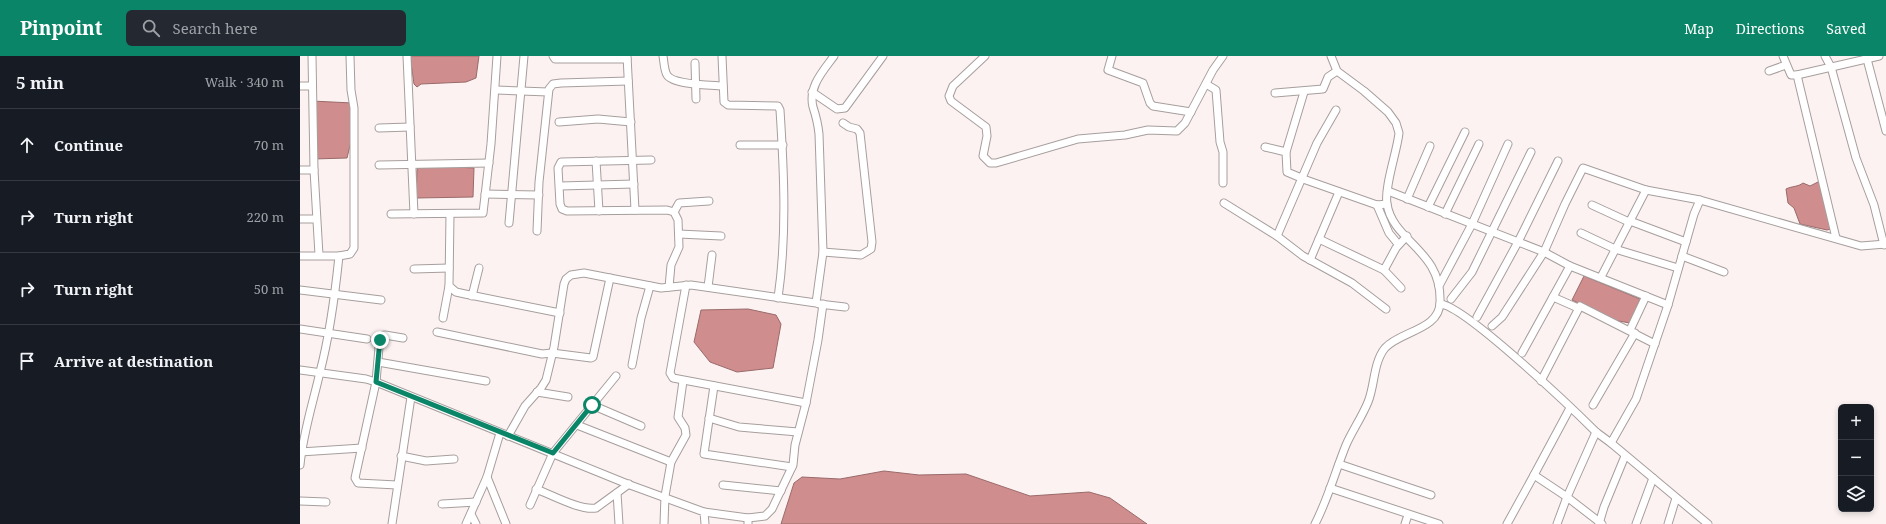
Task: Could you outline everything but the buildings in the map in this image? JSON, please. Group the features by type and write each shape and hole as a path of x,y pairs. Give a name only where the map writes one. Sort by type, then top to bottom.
{"street":[{"path":"312,56 314,170 319,255"},
{"path":"300,256 339,256 350,254 354,248 354,108 351,90 350,56"},
{"path":"407,56 414,214"},
{"path":"391,214 482,214 489,162 498,56"},
{"path":"509,223 524,56"},
{"path":"553,56 555,59 627,57 633,160 634,210"},
{"path":"663,56 666,75 671,79 696,84 723,86"},
{"path":"722,56 724,102 728,105 778,106 780,110 782,145 782,264 778,298"},
{"path":"300,370 366,379 376,382 500,433 704,512 748,521 765,516 772,509 792,467 798,432 806,403 819,304 823,252 819,134 812,92 818,78 834,56"},
{"path":"812,92 837,109 845,108 883,56"},
{"path":"985,56 953,86 949,96 951,101 986,127 987,136 983,156 990,163 1004,162 1036,151 1078,140 1125,135 1148,130 1177,131 1182,128 1223,56"},
{"path":"1112,56 1108,70 1143,84 1150,103 1153,106 1191,112"},
{"path":"1315,524 1350,437 1368,404 1378,359 1384,349 1400,336 1430,323 1439,310 1440,304 1437,278 1429,261 1393,219 1387,204 1388,191 1398,145 1399,133 1396,123 1376,100 1337,71 1331,56"},
{"path":"1783,56 1791,75 1797,75 1878,56"},
{"path":"1492,326 1502,317 1544,252 1583,168 1646,190 1700,200 1861,246 1885,244 1874,205 1856,158 1831,67 1825,56"},
{"path":"1867,59 1886,131"},
{"path":"695,64 696,99"},
{"path":"1769,71 1786,65"},
{"path":"1275,93 1304,92 1324,89 1328,77 1337,71"},
{"path":"1797,75 1836,238"},
{"path":"536,231 548,92 553,84 628,81"},
{"path":"1206,84 1216,90 1220,142 1223,152 1223,183"},
{"path":"300,86 312,86"},
{"path":"496,90 548,92"},
{"path":"1304,92 1286,152 1287,172 1377,205 1387,204"},
{"path":"1277,236 1317,143 1336,110"},
{"path":"559,122 598,119 631,122"},
{"path":"823,252 861,255 871,249 872,242 860,133 857,129 849,127 843,123"},
{"path":"379,128 410,126"},
{"path":"1428,207 1465,132"},
{"path":"1445,214 1480,144"},
{"path":"1439,286 1472,224 1508,144"},
{"path":"740,145 782,145"},
{"path":"1407,199 1430,146"},
{"path":"1265,147 1286,152"},
{"path":"1451,299 1472,272 1493,233 1531,152"},
{"path":"651,160 561,162 558,168 560,204 562,209 567,212 634,210 666,210 674,212 677,216 679,247 671,265 668,287"},
{"path":"1477,317 1518,242 1558,160"},
{"path":"596,161 598,211"},
{"path":"379,165 489,162"},
{"path":"300,170 314,170"},
{"path":"560,186 634,184"},
{"path":"1601,277 1646,190"},
{"path":"1388,191 1544,252 1570,266 1601,277 1668,305"},
{"path":"1310,260 1339,192"},
{"path":"485,194 539,195"},
{"path":"1611,443 1636,399 1668,305 1694,214 1700,200"},
{"path":"674,212 678,203 709,201"},
{"path":"1224,203 1277,236 1310,260 1352,283 1386,309"},
{"path":"1377,205 1389,233 1398,244"},
{"path":"1592,205 1686,242"},
{"path":"443,318 449,286 450,214"},
{"path":"300,219 316,219"},
{"path":"1581,233 1615,249 1678,268"},
{"path":"679,234 721,236"},
{"path":"1384,270 1398,244 1406,236"},
{"path":"1319,238 1384,270 1401,288"},
{"path":"708,287 712,255"},
{"path":"300,465 301,452 312,400 320,373 329,332 339,256"},
{"path":"1682,256 1724,272"},
{"path":"1522,353 1570,266"},
{"path":"414,269 449,268"},
{"path":"472,296 479,268"},
{"path":"508,436 525,406 546,380 560,313 564,284 566,279 571,275 584,273 661,288 686,285 708,287 845,307"},
{"path":"437,332 542,354 552,353 587,358 593,357 610,278"},
{"path":"686,285 670,373 673,378 806,403"},
{"path":"449,286 456,292 472,296 560,313"},
{"path":"632,365 641,318 650,286"},
{"path":"300,290 381,300"},
{"path":"1593,405 1632,331 1646,296"},
{"path":"1553,297 1578,308 1582,306 1655,344"},
{"path":"1440,304 1448,305 1474,322 1596,432 1653,478 1705,523"},
{"path":"1540,381 1578,308"},
{"path":"300,329 329,332 367,339"},
{"path":"397,485 356,482 355,478 376,382 380,336 385,335 402,338"},
{"path":"378,362 486,381"},
{"path":"530,505 553,453 616,376"},
{"path":"664,524 665,496 671,462 686,435 685,428 678,417 683,381"},
{"path":"714,386 704,454 792,467"},
{"path":"537,392 568,397"},
{"path":"392,524 411,397"},
{"path":"592,405 641,426"},
{"path":"1507,524 1570,408"},
{"path":"709,418 739,427 798,432"},
{"path":"577,425 671,462"},
{"path":"1557,524 1567,497 1596,432"},
{"path":"466,524 487,477 500,433"},
{"path":"301,452 362,448"},
{"path":"401,456 426,460 454,459"},
{"path":"1534,476 1567,497 1600,523 1604,507 1625,456"},
{"path":"1339,464 1431,495"},
{"path":"487,477 506,524"},
{"path":"1636,524 1653,478"},
{"path":"536,489 588,508 596,508 629,484"},
{"path":"723,485 781,491"},
{"path":"1330,488 1439,524"},
{"path":"617,492 619,524"},
{"path":"1668,524 1676,498"},
{"path":"300,501 326,502"},
{"path":"442,504 476,502"},
{"path":"704,512 705,524"},
{"path":"471,514 476,524"},
{"path":"1405,524 1408,515"}],"shaded area":[{"path":"410,56 479,56 476,78 466,82 421,84 417,87 414,84"},
{"path":"312,101 352,103 354,129 347,158 313,159"},
{"path":"436,166 474,168 473,197 416,198 417,170 419,167"},
{"path":"1820,181 1831,229 1827,230 1800,224 1794,208 1788,203 1786,189 1803,183 1810,186"},
{"path":"1584,276 1640,299 1630,323 1613,320 1572,300"},
{"path":"748,309 776,315 781,324 773,368 737,372 710,362 694,342 701,310"},
{"path":"884,471 919,475 966,474 1030,496 1089,492 1110,498 1147,524 781,524 794,483 802,477 840,479"}],"route":[{"path":"380,340 376,382 553,453 592,405"}]}
